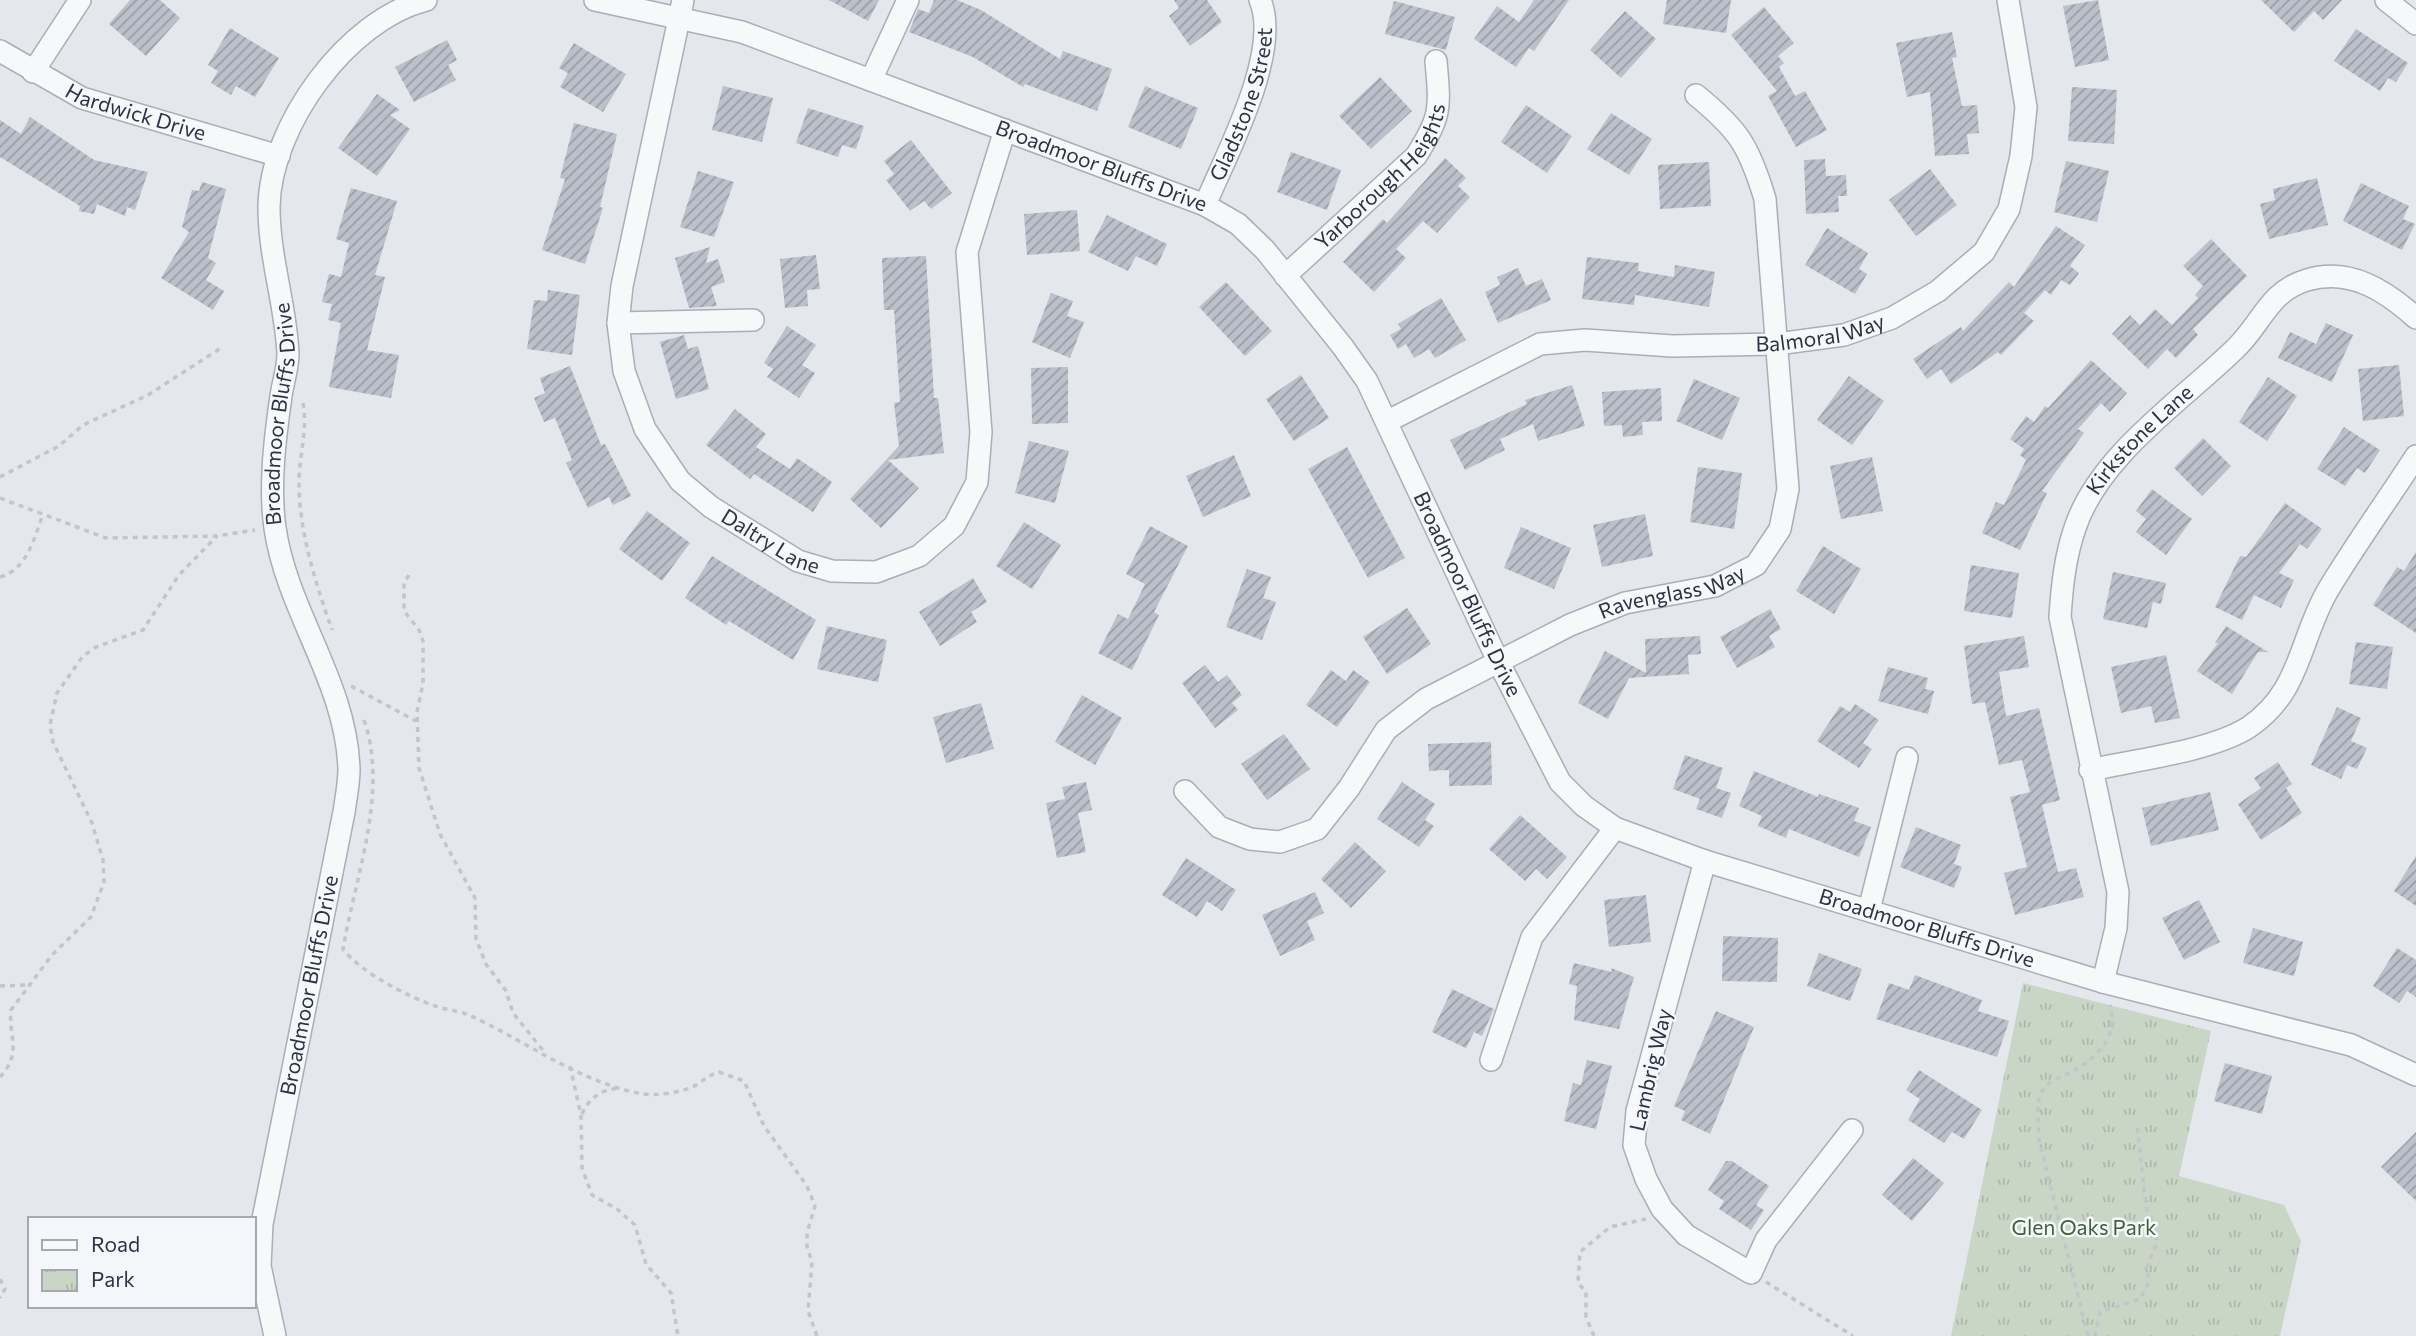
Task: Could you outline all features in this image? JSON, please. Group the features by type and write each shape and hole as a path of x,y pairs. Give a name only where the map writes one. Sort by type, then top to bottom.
{"street":[{"path":"33,72 80,0"},
{"name":"Broadmoor Bluffs Drive","path":"275,1336 260,1266 262,1224 344,812 349,771 337,675 288,577 275,527 275,453 288,357 271,245 269,204 279,156 293,122 313,89 344,50 381,20 426,0"},
{"name":"Broadmoor Bluffs Drive","path":"595,0 681,9 1205,205 1238,224 1265,250 1343,346 1388,421 1498,661 1560,782 1584,806 1615,828 1704,861 2103,982 2351,1045 2416,1075"},
{"path":"871,80 908,0"},
{"name":"Gladstone Street","path":"1205,205 1258,77 1266,42 1260,0"},
{"name":"Balmoral Way","path":"1388,421 1540,344 1585,340 1671,346 1777,344 1844,335 1892,317 1938,291 1984,252 2010,209 2021,156 2026,107 2008,0"},
{"path":"2386,0 2416,24"},
{"name":"Daltry Lane","path":"681,9 622,286 618,323 624,371 646,429 680,481 710,507 798,561 832,571 876,572 919,556 954,526 977,482 981,432 967,252 1005,130"},
{"name":"Hardwick Drive","path":"0,51 82,98 279,156"},
{"name":"Yarborough Heights","path":"1285,276 1416,156 1432,133 1440,108 1436,61"},
{"name":"Ravenglass Way","path":"1185,792 1219,827 1250,839 1280,842 1317,829 1349,788 1387,730 1426,699 1570,625 1625,603 1715,586 1756,565 1780,529 1788,489 1765,199 1755,166 1741,136 1696,95"},
{"name":"Kirkstone Lane","path":"2103,982 2116,928 2118,892 2090,770 2060,617 2062,572 2075,525 2101,481 2133,442 2242,342 2270,301 2286,288 2309,279 2349,277 2370,284 2416,318"},
{"path":"618,323 753,320"},
{"path":"2090,770 2223,740 2249,727 2272,709 2292,682 2306,638 2327,592 2416,456"},
{"path":"1868,910 1907,758"},
{"path":"1491,1060 1532,937 1615,828"},
{"name":"Lambrig Way","path":"1704,861 1637,1111 1634,1145 1646,1179 1662,1209 1686,1235 1751,1273"},
{"path":"1751,1273 1766,1240 1814,1175 1852,1130"}],"path":[{"path":"0,477 59,446 83,425 148,395 221,348"},
{"path":"303,403 306,421 299,484 303,525 320,598 334,636"},
{"path":"0,498 106,538 217,536 275,527"},
{"path":"0,577 21,563 37,535 43,514"},
{"path":"0,1077 12,1057 15,1037 10,1020 11,1010 58,948 90,917 104,882 103,860 92,823 53,742 50,725 57,693 83,656 96,647 143,630 179,575 217,536"},
{"path":"409,575 404,583 404,611 419,630 423,641 422,683 416,721 419,768 440,834 475,898 476,939 486,964 506,991 513,1013 546,1055"},
{"path":"337,675 352,687 416,721"},
{"path":"337,675 352,687 356,699"},
{"path":"360,711 369,736 372,774 369,822 343,949 350,959 376,977 435,1006 466,1014 569,1066 646,1095 694,1087 719,1072 744,1081 764,1126 807,1186 815,1206 807,1233 807,1247 812,1262 808,1311 817,1336"},
{"path":"2088,1336 2039,1140 2039,1109 2042,1090 2054,1080 2074,1071 2110,1040 2112,1011 2103,982"},
{"path":"0,986 28,985"},
{"path":"569,1066 581,1115 582,1168 592,1195 617,1209 635,1225 646,1264 671,1293 678,1336"},
{"path":"581,1115 587,1103 596,1096 613,1088 624,1088"},
{"path":"2095,1336 2100,1312 2140,1299 2146,1292 2147,1266 2157,1243 2155,1227 2146,1208 2137,1123"},
{"path":"1594,1336 1586,1317 1586,1292 1578,1283 1580,1252 1600,1233 1645,1220 1662,1209"},
{"path":"1751,1273 1853,1336"},
{"path":"0,1279 5,1289 0,1298"}],"green space":[{"name":"Glen Oaks Park","path":"2023,983 2211,1031 2179,1176 2284,1205 2301,1241 2280,1336 1951,1336"}],"building":[{"path":"130,0 160,0 180,18 146,56 109,24"},
{"path":"829,0 879,0 868,21"},
{"path":"934,0 957,0 981,10 1060,59 1063,51 1112,69 1097,111 1025,84 1023,87 973,57 909,32 918,9 929,13"},
{"path":"1174,0 1207,0 1222,22 1190,46 1169,16 1179,8"},
{"path":"1534,0 1569,0 1534,51 1529,48 1516,67 1474,39 1497,6 1519,22"},
{"path":"1667,0 1731,0 1726,33 1663,24"},
{"path":"2098,0 2109,60 2075,67 2063,6"},
{"path":"2261,0 2342,0 2323,20 2314,11 2294,32"},
{"path":"1394,1 1455,17 1446,50 1385,34"},
{"path":"1764,7 1794,43 1778,56 1784,63 1779,67 1795,96 1805,91 1827,130 1796,147 1768,96 1777,91 1731,35"},
{"path":"1625,11 1656,39 1621,78 1590,50"},
{"path":"230,28 279,58 255,97 236,86 231,95 211,83 218,71 208,65"},
{"path":"2356,29 2408,63 2396,82 2388,78 2380,91 2334,61"},
{"path":"1952,32 1957,57 1952,58 1962,106 1977,105 1979,133 1967,134 1969,154 1935,156 1930,92 1907,97 1896,43"},
{"path":"447,40 457,60 448,65 456,80 414,102 395,67"},
{"path":"574,43 626,74 603,112 560,87 568,73 559,68"},
{"path":"1380,77 1412,111 1371,149 1339,116"},
{"path":"723,86 773,98 762,142 712,130"},
{"path":"1145,86 1198,108 1181,149 1128,127"},
{"path":"2072,87 2117,90 2114,144 2068,141"},
{"path":"377,94 400,110 390,115 410,129 377,176 338,148"},
{"path":"1526,105 1572,136 1547,173 1501,142"},
{"path":"808,108 864,126 856,149 842,145 838,157 796,143"},
{"path":"1611,113 1652,139 1629,175 1587,149"},
{"path":"30,117 94,160 148,172 135,210 127,207 125,216 97,204 94,214 79,211 80,206 0,157 0,120 21,134"},
{"path":"574,123 617,134 600,207 603,208 585,264 542,250 565,179 560,178"},
{"path":"911,140 952,193 931,209 924,201 910,211 886,180 894,174 884,161"},
{"path":"1291,152 1341,170 1327,210 1277,192"},
{"path":"1445,158 1466,178 1458,186 1470,197 1437,233 1423,221 1396,249 1406,258 1374,292 1343,262 1383,219 1387,223"},
{"path":"1825,159 1826,176 1846,175 1847,196 1838,196 1839,212 1806,214 1804,160"},
{"path":"2066,161 2109,171 2097,222 2054,212"},
{"path":"1709,162 1711,206 1660,209 1658,165"},
{"path":"1930,169 1957,205 1916,236 1889,200"},
{"path":"698,171 734,182 714,237 680,227"},
{"path":"2317,178 2328,225 2269,239 2260,204 2275,200 2273,189"},
{"path":"202,182 226,189 208,258 216,263 206,280 224,291 213,310 161,278 189,232 182,227 192,190 199,191"},
{"path":"2361,183 2409,206 2403,219 2415,224 2402,250 2343,221"},
{"path":"351,188 397,201 375,275 385,277 367,350 399,355 391,398 329,387 341,323 328,320 332,304 322,302 329,274 341,277 349,243 336,239"},
{"path":"1077,210 1080,251 1027,255 1024,214"},
{"path":"1107,215 1167,244 1157,266 1136,256 1128,271 1088,252"},
{"path":"2056,226 2085,245 2070,266 2079,273 2070,285 2061,280 2051,295 2045,290 2024,313 2034,321 2001,355 1998,352 1951,384 1941,369 1927,379 1913,359 1961,327 1963,331 2009,282 2014,287"},
{"path":"1827,228 1868,253 1859,269 1867,274 1855,294 1805,265"},
{"path":"2211,239 2247,276 2193,329 2198,335 2176,358 2167,349 2148,369 2112,334 2130,315 2140,325 2155,309 2172,325 2198,298 2195,295 2203,286 2183,266"},
{"path":"710,247 706,263 718,259 725,282 711,287 717,306 689,308 675,258"},
{"path":"816,255 820,289 807,290 808,306 785,308 780,259"},
{"path":"926,256 934,398 938,398 944,453 888,460 919,488 881,528 850,499 899,446 894,403 900,402 894,310 884,310 882,258"},
{"path":"1587,257 1639,263 1638,271 1674,277 1675,265 1715,272 1709,307 1635,295 1634,305 1582,299"},
{"path":"1518,268 1526,286 1542,279 1551,300 1498,323 1485,292 1500,285 1497,277"},
{"path":"1226,282 1272,331 1245,356 1199,307"},
{"path":"548,290 580,295 572,355 527,349 534,300 547,301"},
{"path":"1051,293 1073,301 1067,316 1084,322 1070,358 1032,342"},
{"path":"1441,298 1466,340 1435,358 1429,349 1414,358 1406,344 1398,349 1390,335 1401,329 1398,324"},
{"path":"2326,323 2353,335 2332,382 2278,358 2290,332 2316,344"},
{"path":"787,326 816,345 802,365 815,373 799,398 767,377 773,369 764,363"},
{"path":"684,335 688,349 698,346 709,389 676,399 660,342"},
{"path":"2091,360 2127,393 2110,412 2101,403 2078,429 2084,433 2042,491 2047,493 2020,550 1982,533 1996,502 2004,505 2026,460 2020,455 2024,449 2010,439 2026,416 2034,422 2045,406 2048,408"},
{"path":"2399,365 2404,416 2363,421 2358,369"},
{"path":"570,366 601,445 605,444 631,496 613,505 609,497 588,508 566,463 572,460 555,418 544,422 534,398 545,393 540,378"},
{"path":"1068,367 1068,423 1032,424 1031,368"},
{"path":"1301,375 1329,418 1294,441 1266,399"},
{"path":"1849,376 1884,401 1852,445 1817,420"},
{"path":"2268,377 2297,396 2267,441 2239,422"},
{"path":"1694,379 1740,398 1722,440 1676,421"},
{"path":"1572,385 1585,426 1538,441 1533,424 1500,439 1505,450 1465,470 1450,440 1527,404 1525,400"},
{"path":"1661,388 1662,421 1642,422 1643,435 1623,437 1622,425 1604,426 1602,392"},
{"path":"735,409 766,434 756,447 790,469 797,458 832,482 813,512 754,474 750,479 706,445"},
{"path":"2344,427 2380,450 2365,473 2357,468 2345,486 2317,469"},
{"path":"2203,438 2231,466 2202,496 2174,468"},
{"path":"1029,441 1069,451 1055,503 1015,493"},
{"path":"1347,447 1405,558 1368,578 1308,469"},
{"path":"1234,455 1251,496 1203,517 1186,476"},
{"path":"1872,457 1883,511 1841,519 1830,466"},
{"path":"1698,467 1742,473 1734,529 1690,522"},
{"path":"2152,489 2192,519 2166,555 2136,532 2146,519 2136,511"},
{"path":"2285,503 2322,529 2307,549 2300,544 2279,573 2294,580 2281,608 2254,595 2242,620 2215,607 2240,556 2246,557"},
{"path":"647,511 690,543 662,581 619,549"},
{"path":"1645,514 1653,556 1602,567 1593,525"},
{"path":"1024,522 1061,545 1032,589 996,566"},
{"path":"1150,526 1188,546 1154,612 1159,615 1132,670 1098,653 1118,614 1128,619 1145,584 1126,574"},
{"path":"1521,527 1571,548 1554,589 1504,568"},
{"path":"1823,546 1861,569 1834,614 1796,591"},
{"path":"2416,552 2416,633 2373,605 2397,567 2404,571"},
{"path":"712,556 816,620 793,660 729,621 726,625 685,598"},
{"path":"1971,565 2019,573 2012,618 1964,611"},
{"path":"1247,569 1271,577 1263,598 1276,602 1262,640 1226,627"},
{"path":"2113,572 2166,583 2161,604 2153,602 2147,628 2103,619"},
{"path":"973,578 987,602 971,612 977,622 940,646 919,612"},
{"path":"1407,608 1431,644 1387,674 1363,637"},
{"path":"1770,609 1781,629 1769,636 1775,647 1737,668 1720,637"},
{"path":"827,626 887,640 878,682 817,669"},
{"path":"2226,626 2268,652 2258,652 2232,694 2197,671 2218,643 2215,643"},
{"path":"1700,636 1701,654 1688,655 1689,674 1629,678 1608,719 1578,703 1605,651 1646,673 1645,639"},
{"path":"2024,636 2029,667 1999,672 2006,716 2039,708 2060,800 2042,805 2050,839 2058,872 2076,868 2084,897 2015,915 2004,873 2027,867 2010,797 2030,792 2022,760 1999,765 1985,702 1972,704 1964,646"},
{"path":"2356,642 2393,647 2387,689 2349,684"},
{"path":"2166,655 2180,718 2155,723 2151,706 2121,713 2111,667"},
{"path":"1205,665 1218,682 1227,675 1242,695 1232,703 1238,710 1215,728 1182,683"},
{"path":"1888,667 1928,678 1925,689 1934,691 1928,714 1878,701"},
{"path":"1331,670 1346,681 1353,670 1370,682 1337,727 1306,705"},
{"path":"1082,695 1122,718 1095,765 1055,742"},
{"path":"981,703 994,749 946,763 933,717"},
{"path":"1855,704 1879,720 1863,743 1872,749 1859,768 1817,741 1840,706 1850,712"},
{"path":"2337,707 2361,718 2351,741 2367,748 2357,769 2347,765 2341,779 2311,765"},
{"path":"1284,734 1310,769 1267,800 1241,764"},
{"path":"1491,742 1492,785 1449,786 1449,770 1429,771 1428,744"},
{"path":"1685,755 1723,768 1716,788 1731,793 1722,818 1696,809 1700,799 1673,789"},
{"path":"2278,762 2292,784 2286,788 2302,813 2261,840 2238,804 2261,788 2254,778"},
{"path":"1754,771 1818,797 1819,794 1859,808 1854,821 1871,827 1859,857 1789,829 1786,838 1758,826 1762,816 1739,806"},
{"path":"1086,782 1092,810 1078,813 1086,852 1057,858 1046,803 1065,799 1062,787"},
{"path":"1402,782 1435,804 1425,820 1434,826 1419,847 1377,819"},
{"path":"2210,792 2219,830 2151,846 2142,808"},
{"path":"1520,815 1567,857 1547,879 1536,869 1525,881 1489,849"},
{"path":"1916,827 1961,845 1954,864 1962,867 1954,888 1900,867"},
{"path":"1355,842 1386,871 1351,908 1321,879"},
{"path":"2416,856 2416,906 2394,891"},
{"path":"1186,858 1236,890 1222,911 1207,901 1197,917 1162,895"},
{"path":"1315,892 1324,913 1307,921 1315,940 1280,956 1262,915"},
{"path":"1646,895 1651,942 1609,947 1604,900"},
{"path":"2199,900 2220,942 2184,960 2162,918"},
{"path":"2253,928 2303,942 2294,976 2243,963"},
{"path":"1723,936 1778,938 1777,982 1722,981"},
{"path":"2397,948 2416,960 2416,997 2407,991 2399,1003 2373,986"},
{"path":"1819,953 1862,969 1850,1001 1807,986"},
{"path":"1574,963 1612,972 1611,968 1634,977 1619,1029 1574,1020 1577,986 1569,984"},
{"path":"1915,975 1982,1000 1978,1011 2009,1021 1997,1057 1876,1019 1889,983 1909,990"},
{"path":"1452,989 1494,1009 1482,1036 1474,1032 1466,1048 1432,1032"},
{"path":"1716,1011 1754,1027 1710,1134 1681,1120 1685,1111 1674,1106"},
{"path":"1587,1060 1612,1066 1596,1129 1564,1121 1573,1083 1581,1085"},
{"path":"2225,1063 2272,1076 2262,1114 2214,1101"},
{"path":"1919,1070 1982,1110 1964,1139 1952,1132 1944,1143 1908,1120 1920,1099 1906,1090"},
{"path":"2416,1132 2416,1201 2381,1167"},
{"path":"1913,1158 1944,1183 1912,1221 1882,1195"},
{"path":"1726,1161 1732,1161 1769,1186 1756,1205 1764,1210 1751,1230 1719,1209 1724,1201 1708,1190"}]}
